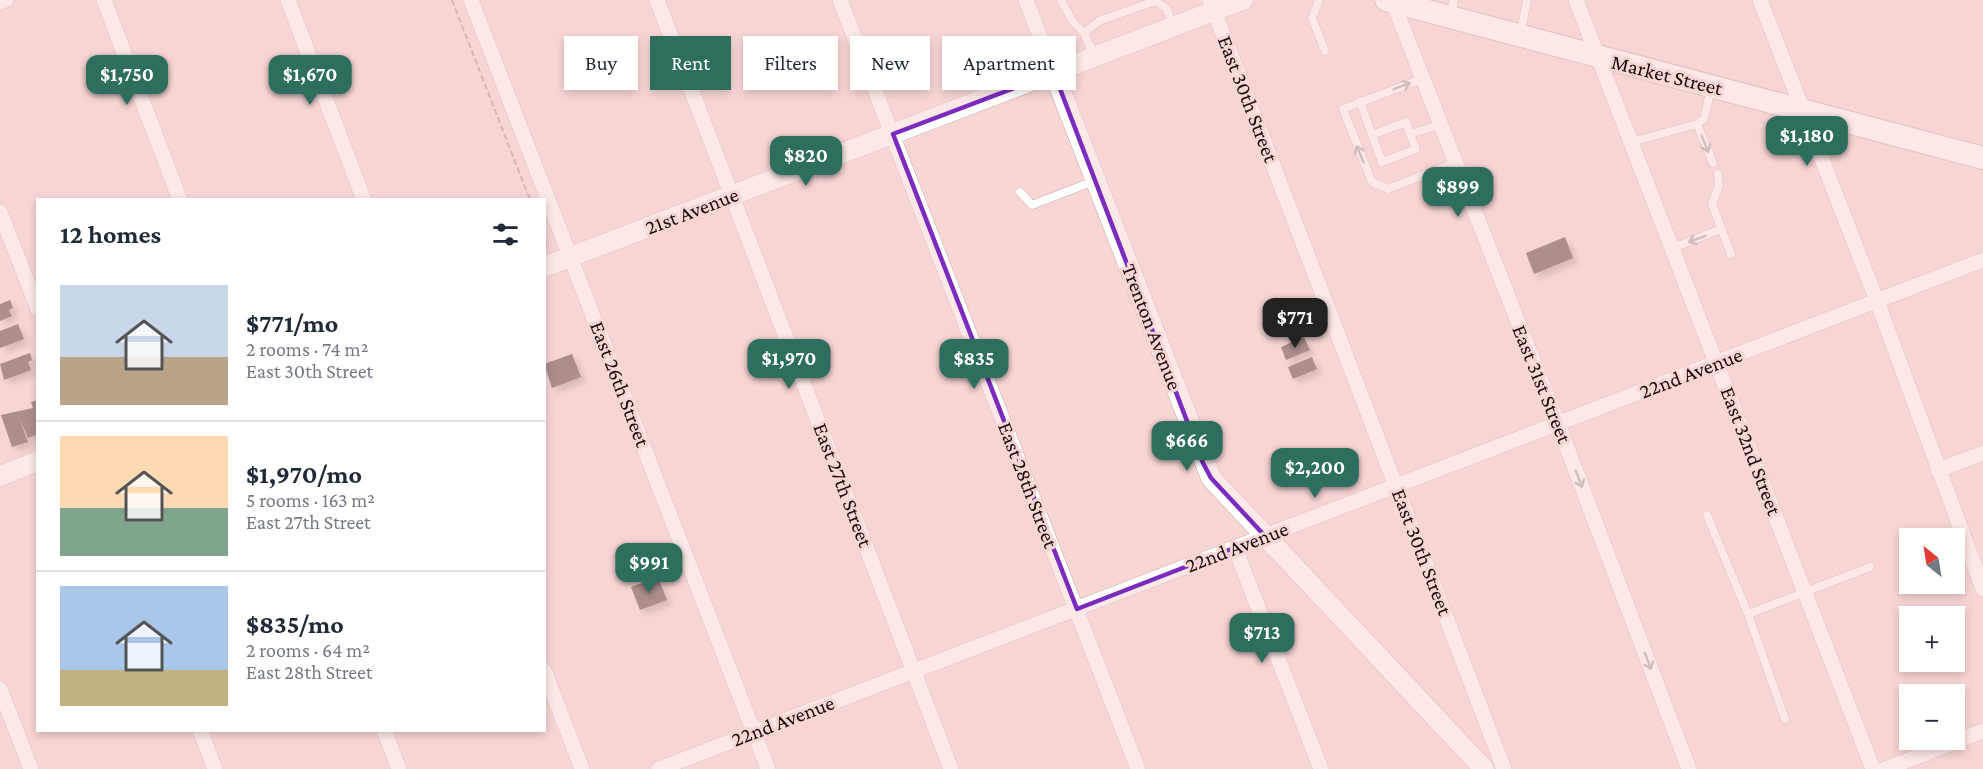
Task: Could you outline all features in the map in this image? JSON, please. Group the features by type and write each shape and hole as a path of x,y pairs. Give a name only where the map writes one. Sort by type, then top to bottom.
{"main road":[{"name":"Market Street","path":"1390,1 1452,9 1520,36 1983,158"}],"street":[{"path":"0,2 6,0"},
{"path":"104,0 179,198"},
{"path":"288,0 363,198"},
{"name":"East 26th Street","path":"471,0 768,769"},
{"name":"East 27th Street","path":"657,0 951,769"},
{"name":"East 28th Street","path":"840,0 1138,769"},
{"path":"1026,0 1040,36"},
{"name":"21st Avenue","path":"1076,64 1174,26 1212,6 1244,0"},
{"name":"East 32nd Street","path":"1576,0 1873,769"},
{"path":"1760,0 1877,301 1883,323 1983,589"},
{"name":"East 31st Street","path":"1390,1 1558,424 1689,769"},
{"name":"East 30th Street","path":"1212,6 1504,769"},
{"name":"21st Avenue","path":"546,266 1009,90"},
{"name":"Trenton Avenue","path":"1060,90 1203,463 1211,478 1484,769"},
{"path":"0,212 36,304"},
{"name":"22nd Avenue","path":"659,769 1983,260"},
{"path":"1938,470 1983,453"},
{"path":"0,476 36,462"},
{"path":"1235,548 1321,769"},
{"path":"546,675 582,769"},
{"path":"0,689 31,769"},
{"path":"1885,769 1983,731"},
{"path":"201,732 215,769"},
{"path":"385,732 399,769"}],"lane":[{"path":"1061,0 1073,22 1084,33 1095,57"},
{"path":"1319,0 1312,18 1325,51"},
{"path":"1520,36 1527,0"},
{"path":"1084,33 1100,21 1155,1 1166,8 1174,26"},
{"path":"1422,79 1343,109 1372,182 1380,188 1388,189 1454,163"},
{"path":"1631,142 1697,124 1704,120 1712,86"},
{"path":"1360,101 1372,135 1382,162 1416,149 1406,122 1372,135"},
{"path":"1697,124 1713,163"},
{"path":"1410,134 1439,125"},
{"path":"1718,174 1719,185 1712,204 1731,254"},
{"path":"1020,192 1032,205 1095,181"},
{"path":"1672,248 1721,229"},
{"path":"1707,515 1748,614 1785,719"},
{"path":"1748,614 1870,567"}],"path":[{"path":"452,0 529,198"}],"highlighted area":[{"path":"1054,73 1203,463 1211,478 1265,536 1077,609 893,134"}],"building":[{"path":"1565,237 1573,258 1534,274 1526,253"},
{"path":"10,300 13,308 9,310 12,316 0,321 0,304"},
{"path":"18,324 24,339 0,348 0,331"},
{"path":"1304,337 1310,350 1286,360 1281,347"},
{"path":"30,353 32,360 28,362 31,370 4,380 0,364"},
{"path":"572,354 581,377 552,388 546,363"},
{"path":"1312,357 1317,369 1293,379 1288,367"},
{"path":"36,401 36,435 28,438 18,415 28,442 12,447 1,415 33,408 31,402"},
{"path":"658,577 667,600 640,610 631,587"}]}
